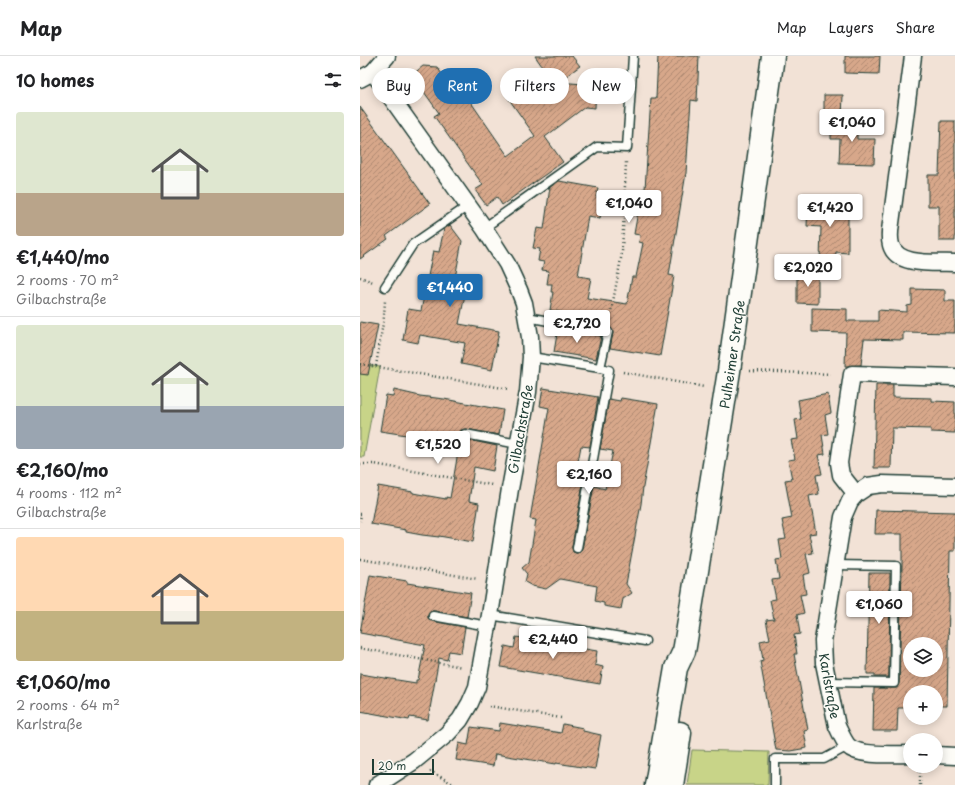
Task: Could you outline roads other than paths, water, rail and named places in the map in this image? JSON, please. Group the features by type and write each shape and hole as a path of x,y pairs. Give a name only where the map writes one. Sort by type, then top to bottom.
{"main road":[{"name":"Pulheimer Straße","path":"656,785 676,668 684,651 729,371 773,56"},
{"name":"Pulheimer Straße","path":"672,785 689,666 684,651"}],"street":[{"path":"367,76 387,56"},
{"path":"913,56 891,223 891,245 894,252 909,261 955,263"},
{"name":"Gilbachstraße","path":"367,76 468,206 507,264 522,296 530,337 531,357 528,392 510,489 496,582 477,687 460,720 447,734 414,761 377,785"},
{"path":"955,377 852,374 839,463 841,475 856,494 868,486 882,484 955,486"},
{"name":"Karlstraße","path":"848,746 837,726 824,663 823,641 843,517 850,501 856,494"},
{"path":"848,746 858,752 903,754"},
{"path":"943,755 955,756"}],"lane":[{"path":"484,228 598,147 627,148 633,56"},
{"path":"385,286 413,244 468,206"},
{"path":"527,317 608,332 600,368"},
{"path":"531,357 609,370 577,548"},
{"path":"465,434 518,444"},
{"path":"828,682 894,683 896,566 835,565"},
{"path":"433,616 489,621 645,641"},
{"path":"775,785 775,759 824,759 848,746"}]}
